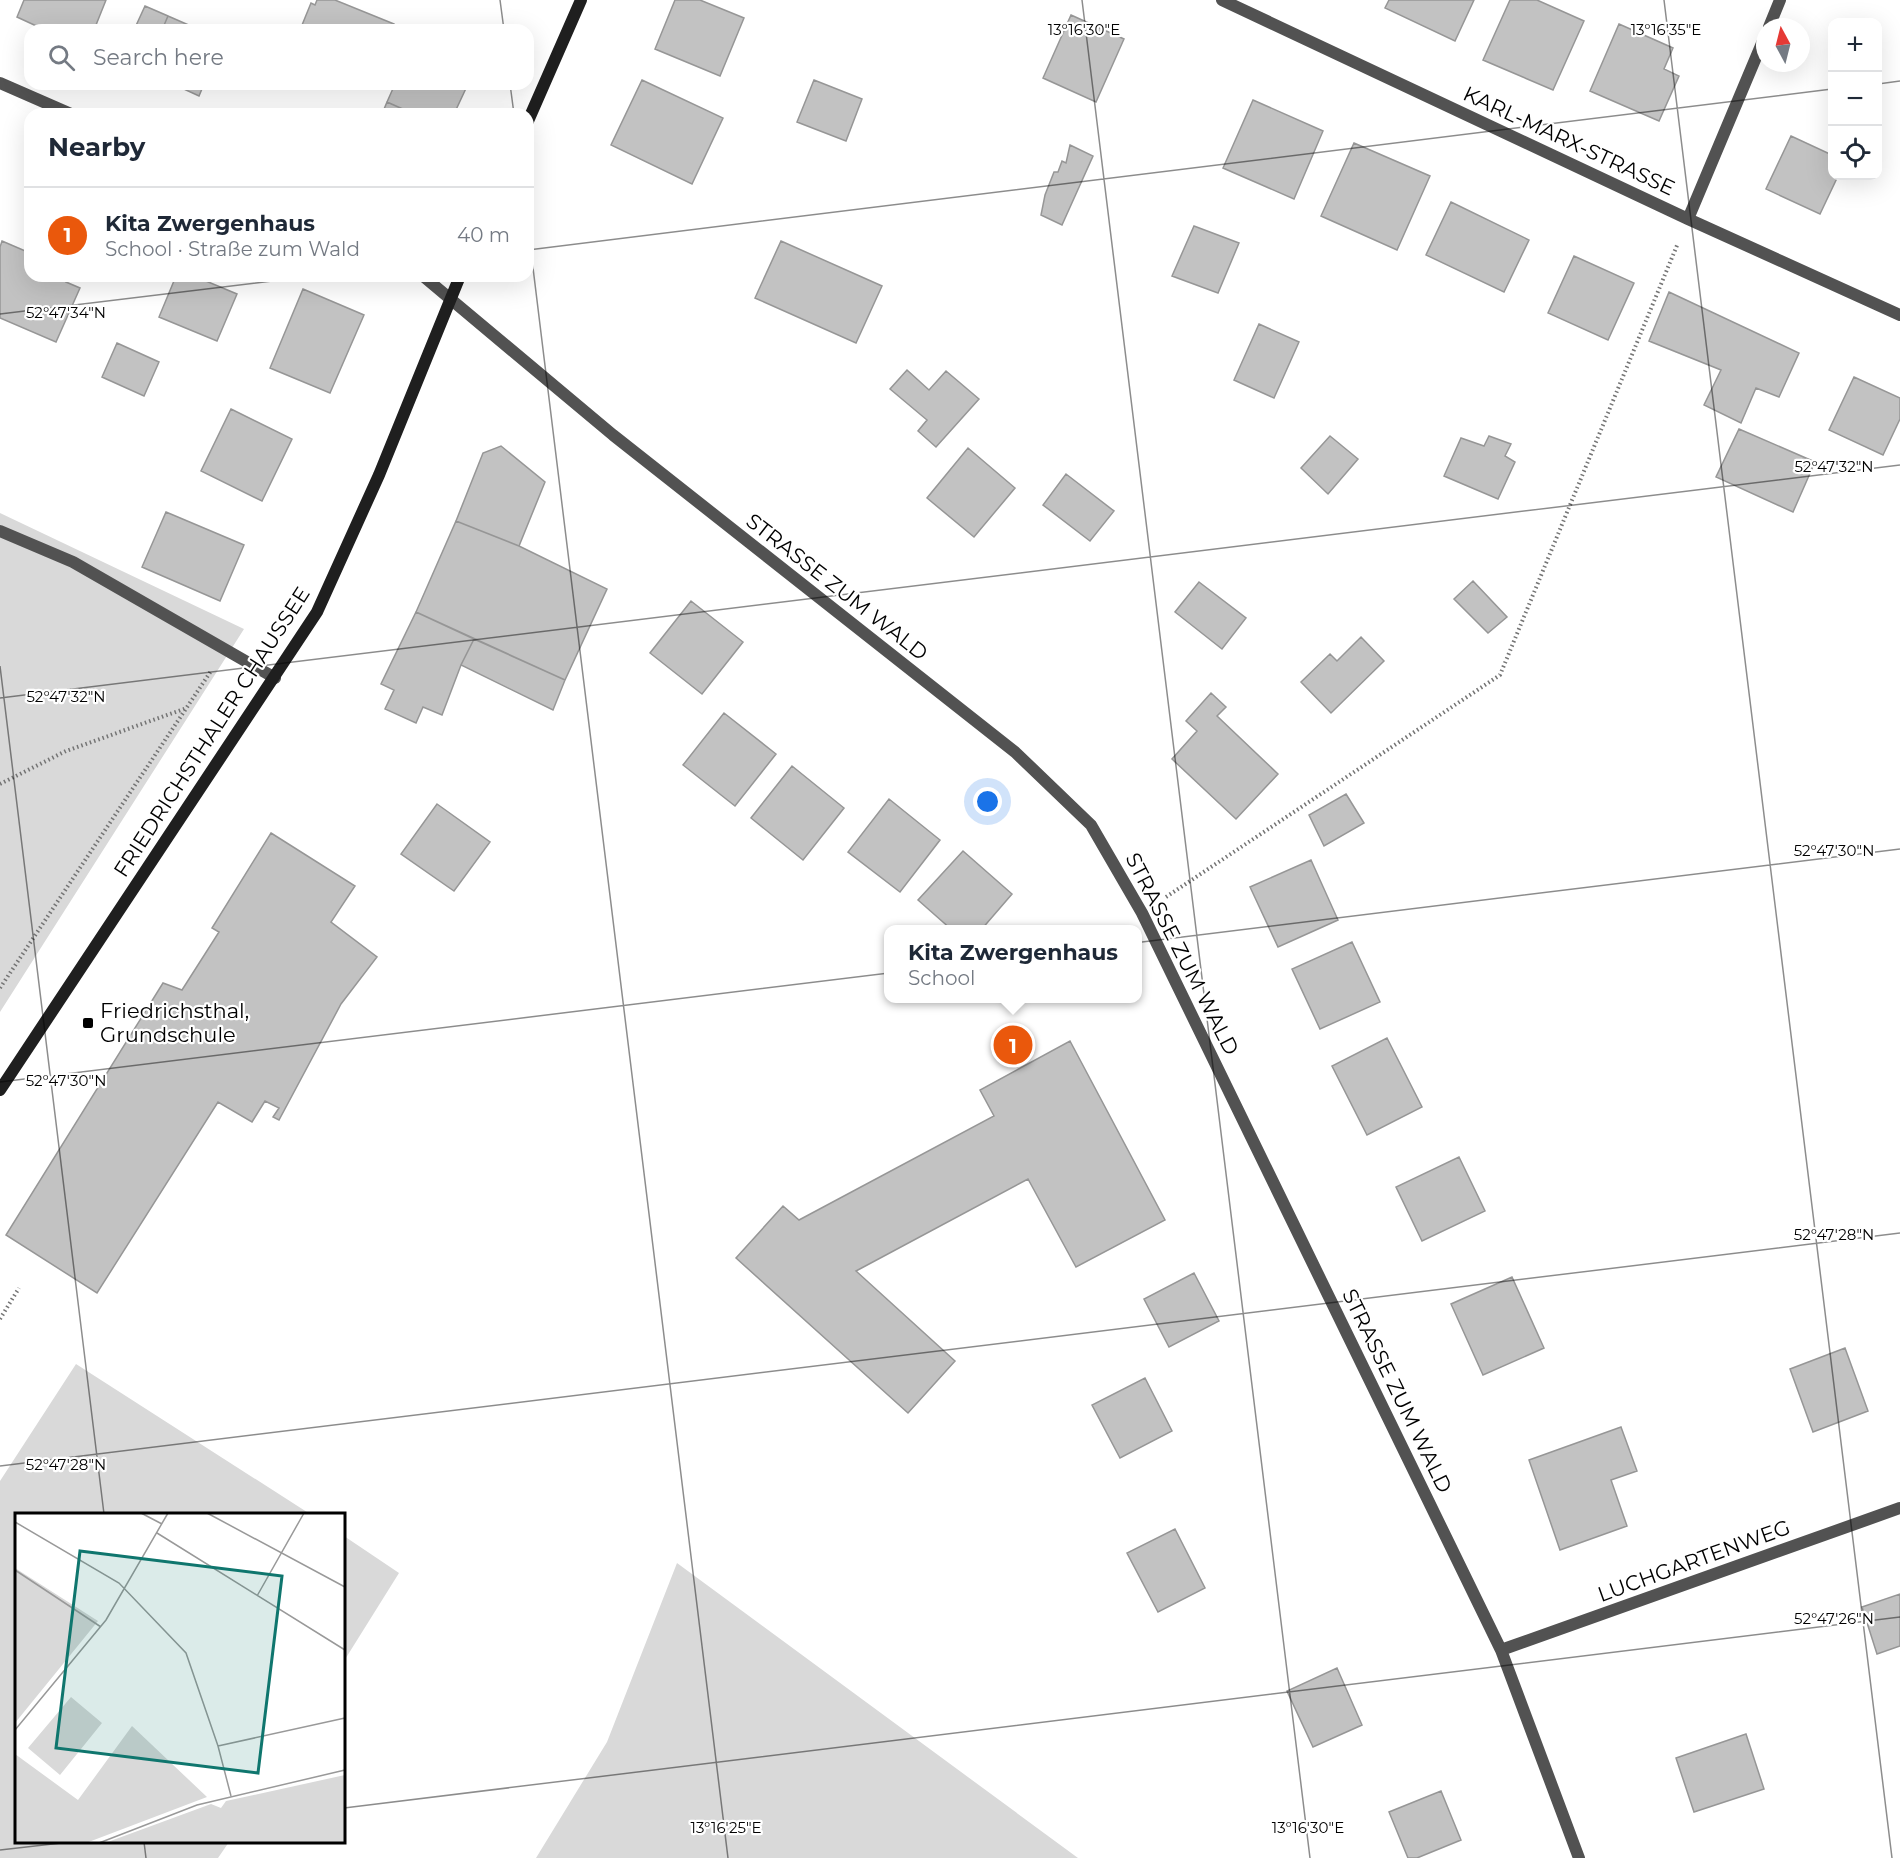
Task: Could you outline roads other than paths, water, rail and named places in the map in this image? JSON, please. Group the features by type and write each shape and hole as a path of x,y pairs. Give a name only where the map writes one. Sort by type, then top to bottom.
{"street":[{"path":"534,108 581,0"},
{"name":"KARL-MARX-STRASSE","path":"1222,0 1688,219 1900,315"},
{"path":"1773,18 1780,0"},
{"path":"1688,219 1756,57"},
{"path":"0,83 57,108"},
{"name":"STRASSE ZUM WALD","path":"430,282 613,435 1015,752 1092,825 1143,913 1501,1650 1579,1858"},
{"name":"FRIEDRICHSTHALER CHAUSSEE","path":"0,1090 317,612 380,475 457,282"},
{"path":"0,531 73,562 274,678"},
{"name":"LUCHGARTENWEG","path":"1501,1650 1900,1508"}],"place":[{"name":"Friedrichsthal, Grundschule","path":"88,1023"},
{"name":"Kita Zwergenhaus","path":"1013,1045"}]}
